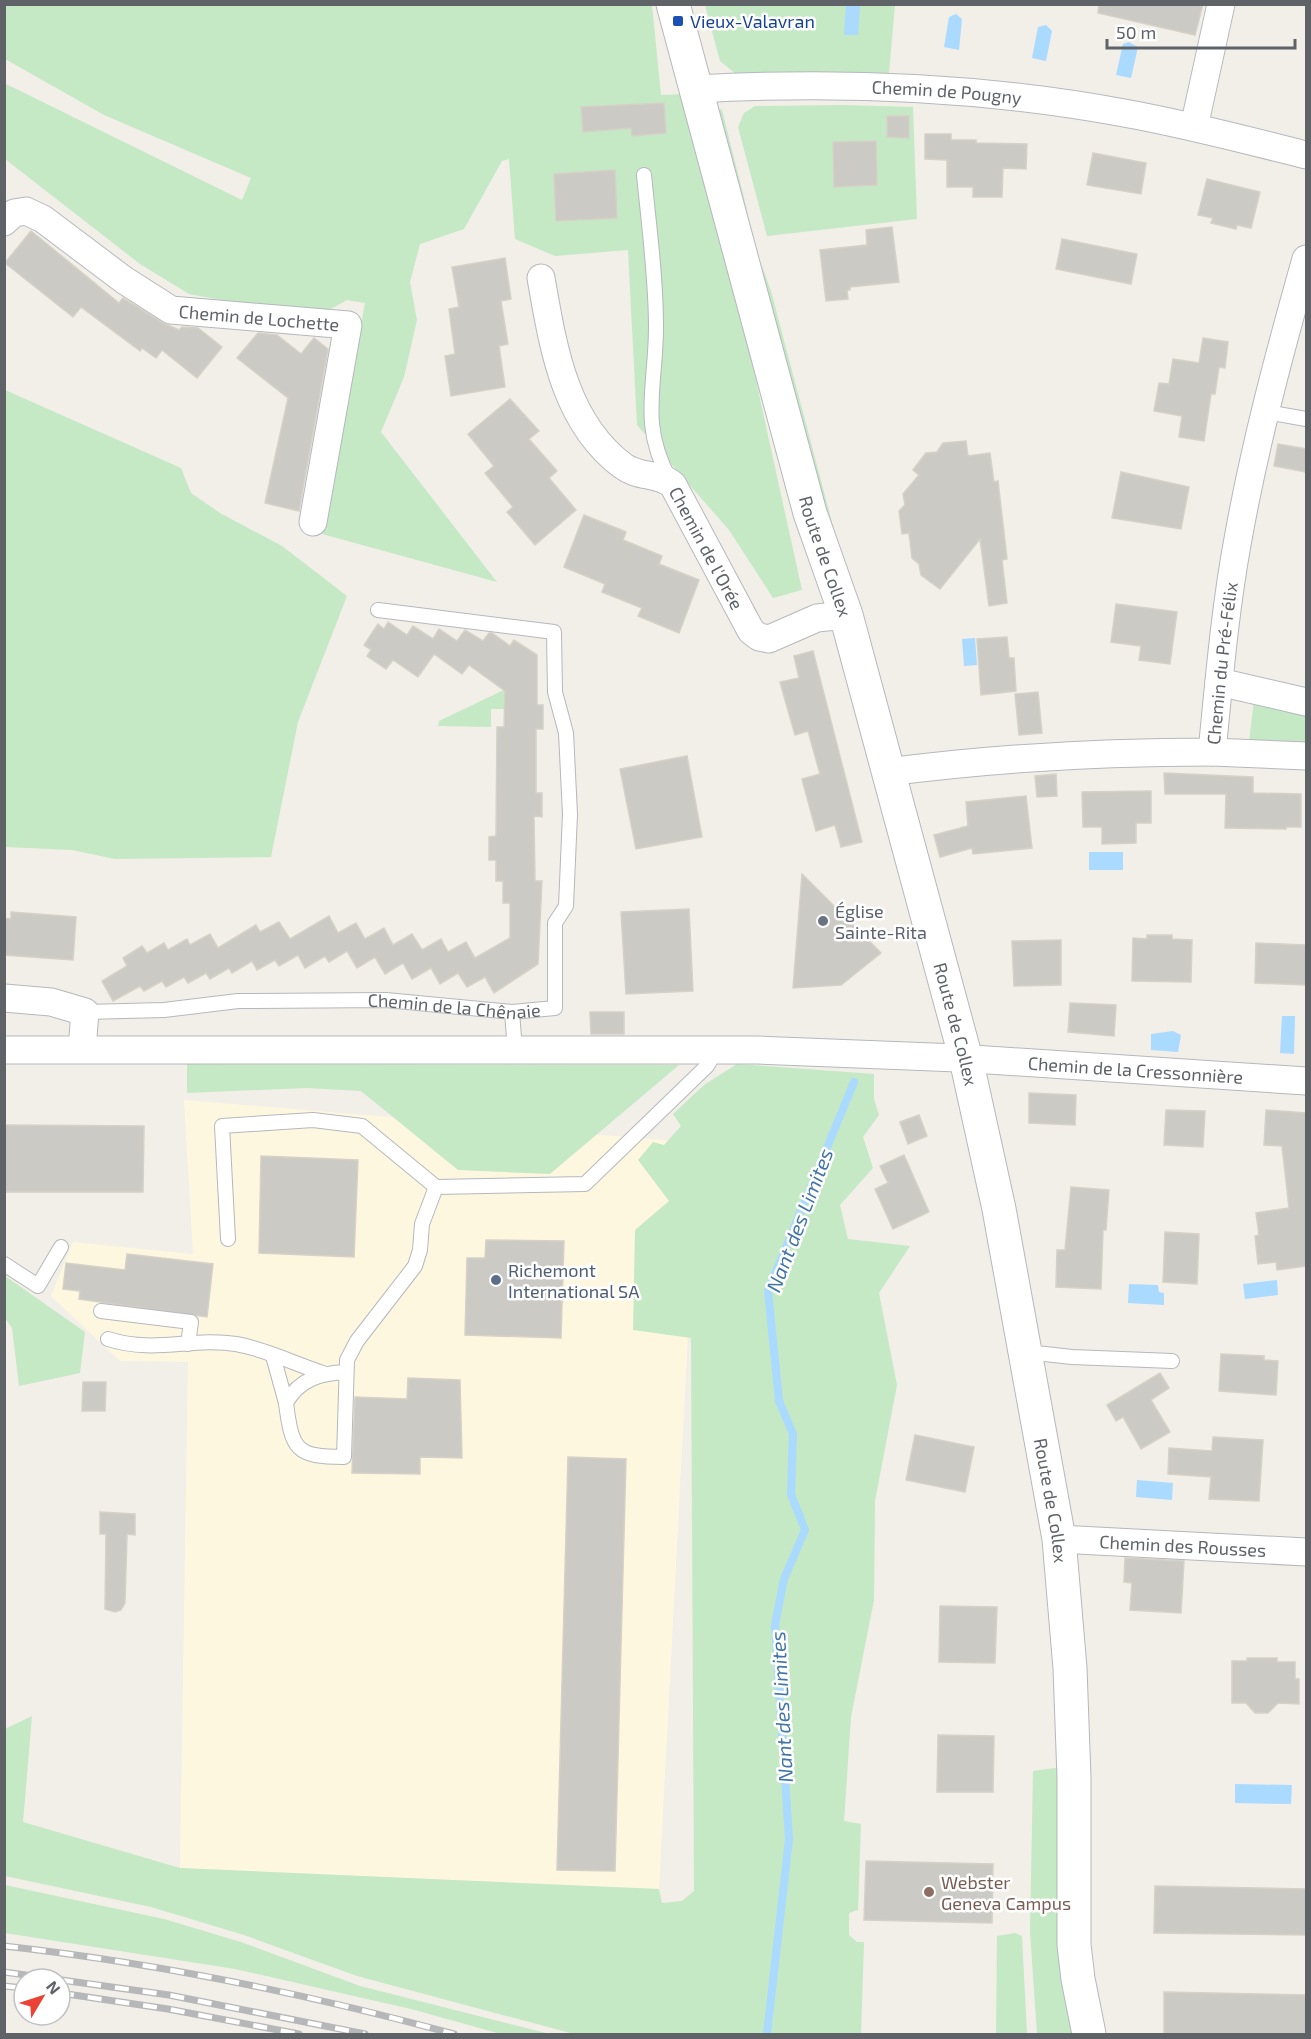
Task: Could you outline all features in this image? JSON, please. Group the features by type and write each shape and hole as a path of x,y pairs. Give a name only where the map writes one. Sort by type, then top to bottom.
{"street":[{"name":"Route de Collex","path":"673,4 810,513 846,615 966,1059 999,1209 1027,1352 1059,1539 1070,1679 1074,1945 1089,2034"},
{"path":"1194,127 1221,4"},
{"name":"Chemin de Pougny","path":"697,89 814,86 941,91 1057,102 1194,127 1306,155"},
{"name":"Chemin de Lochette","path":"4,222 14,213 26,211 43,219 123,280 171,310 348,325 313,522"},
{"name":"Chemin du Pré-Félix","path":"888,772 1078,755 1212,752 1238,539 1266,412 1302,290 1306,259"},
{"name":"Chemin de l'Orée","path":"541,278 555,357 589,433 606,453 632,473 664,477 673,485 751,631 759,637 768,639 817,618 846,615"},
{"path":"1219,682 1306,702"},
{"path":"1212,752 1306,756"},
{"name":"Chemin de la Chênaie","path":"4,998 51,1002 85,1012"},
{"path":"82,1049 85,1012"},
{"path":"4,1050 716,1051 858,1053 966,1059"},
{"name":"Chemin de la Cressonnière","path":"966,1059 1306,1081"},
{"name":"Chemin des Rousses","path":"1059,1539 1306,1552"}],"lane":[{"path":"644,175 656,328 651,421 653,443 673,485"},
{"path":"1266,412 1306,419"},
{"name":"Chemin de la Chênaie","path":"85,1012 164,1011 238,1001 386,1000 513,1012 555,1008 555,923 566,906 570,814 566,733 555,692 554,632 378,610"},
{"path":"513,1012 515,1050"},
{"path":"228,1239 222,1126 313,1120 362,1126 436,1186 585,1184 707,1066 716,1051"},
{"path":"273,1356 286,1403 292,1438 301,1450 316,1457 344,1457 347,1360 357,1341 415,1266 420,1250 422,1224 436,1186"},
{"path":"4,1264 38,1286 61,1247"},
{"path":"101,1311 191,1322 188,1344"},
{"path":"108,1339 138,1347 235,1344 323,1373 346,1372"},
{"path":"1027,1352 1072,1357 1172,1361"},
{"path":"286,1403 300,1385 323,1373"}],"shaded area":[{"name":"Richemont International SA","path":"184,1100 698,1143 659,1889 180,1868 188,1362 120,1361 51,1296 73,1242 193,1254"}],"green space":[{"path":"5,5 652,5 661,95 685,94 726,244 802,590 773,598 729,530 637,425 628,250 555,256 515,239 509,159 502,161 464,229 420,244 410,282 417,320 404,377 381,432 497,582 322,534 365,303 347,300 325,312 254,306 189,294 140,264 5,159 4,83 242,200 251,178 104,115 5,59"},
{"path":"705,5 895,5 889,73 736,74 720,61"},
{"path":"755,106 913,107 917,219 767,236 738,127 744,113"},
{"path":"722,110 749,218 718,112"},
{"path":"761,263 771,291 848,583 828,532"},
{"path":"5,390 181,468 191,493 220,513 282,546 347,596 298,722 271,857 115,859 72,850 5,847"},
{"path":"510,687 505,709 491,709 491,727 438,726 439,721"},
{"path":"1254,700 1306,711 1306,748 1249,742"},
{"path":"187,1064 679,1065 550,1174 458,1170 361,1091 306,1088 187,1093"},
{"path":"737,1064 874,1074 874,1099 879,1115 863,1137 873,1168 840,1205 848,1239 910,1246 879,1293 897,1385 875,1501 874,1600 851,1717 844,1821 861,1824 858,1910 849,1913 849,1935 857,1942 864,1942 861,2034 574,2034 357,1976 244,1935 151,1907 5,1876 5,1729 32,1716 23,1822 180,1868 659,1889 662,1903 682,1901 694,1891 691,1338 633,1330 635,1230 669,1201 638,1160 653,1142 664,1145 681,1126 673,1114 704,1085"},
{"path":"5,1276 85,1332 80,1373 19,1386 12,1328 5,1318"},
{"path":"1055,1768 1061,1772 1075,2034 1037,2034 1030,1932 1033,1771"},
{"path":"5,1885 164,1919 241,1942 360,1986 550,2034 501,2034 411,2009 235,1969 5,1933"},
{"path":"1015,1933 1022,1936 1027,2034 996,2034 997,1936"}],"water":[{"path":"846,5 860,5 858,35 844,35"},
{"path":"956,14 962,19 959,50 944,47 949,17"},
{"path":"1046,25 1052,31 1046,61 1032,58 1038,27"},
{"path":"1129,42 1138,47 1131,78 1116,75 1123,44"},
{"path":"975,638 977,665 964,666 962,639"},
{"path":"1089,852 1123,852 1123,870 1089,870"},
{"path":"1282,1016 1295,1016 1294,1054 1280,1053"},
{"path":"1173,1031 1181,1035 1178,1052 1151,1050 1151,1034"},
{"path":"1277,1280 1278,1295 1245,1299 1243,1284"},
{"path":"1129,1284 1158,1285 1159,1292 1164,1293 1164,1305 1128,1303"},
{"path":"1137,1480 1173,1483 1172,1500 1136,1497"},
{"path":"1235,1784 1292,1785 1291,1804 1235,1803"}],"building":[{"path":"1099,4 1203,4 1195,35 1098,13"},
{"path":"664,103 666,133 632,136 631,128 583,132 581,107"},
{"path":"887,116 909,116 909,138 887,137"},
{"path":"925,134 951,134 951,140 976,140 976,143 1027,144 1026,169 1003,168 1002,197 973,197 973,187 947,187 947,160 925,159"},
{"path":"876,141 877,185 834,187 833,142"},
{"path":"1093,153 1146,163 1141,194 1087,185"},
{"path":"615,170 617,218 556,221 554,174"},
{"path":"1207,179 1260,192 1251,228 1237,225 1236,229 1211,223 1213,218 1198,215"},
{"path":"892,227 899,282 850,287 850,290 847,290 848,299 826,301 820,250 867,245 866,230"},
{"path":"31,231 119,303 123,298 163,323 179,330 182,327 198,328 222,347 197,378 162,350 156,358 142,348 140,351 81,307 73,317 5,263"},
{"path":"1062,239 1137,254 1131,284 1056,269"},
{"path":"505,258 511,299 501,301 508,344 499,346 505,387 451,396 445,356 455,354 449,309 459,307 452,267"},
{"path":"258,333 277,335 301,354 314,338 328,349 299,511 265,503 288,398 237,358"},
{"path":"1203,338 1228,342 1225,368 1219,367 1215,394 1211,394 1204,441 1179,437 1182,416 1154,411 1159,383 1169,384 1173,359 1199,363"},
{"path":"510,399 539,431 529,439 557,471 549,478 576,510 535,545 507,512 513,507 485,473 494,466 468,434"},
{"path":"966,441 968,456 990,453 994,482 998,481 1007,559 1002,560 1007,603 989,606 980,539 940,589 921,575 919,564 912,558 909,533 902,534 899,511 905,505 903,494 919,475 913,470 926,453 937,452 943,443"},
{"path":"1278,444 1306,449 1306,472 1274,466"},
{"path":"1121,472 1189,487 1181,529 1112,518"},
{"path":"584,515 626,532 623,540 662,556 659,564 699,580 679,633 638,616 642,608 602,592 605,584 564,567"},
{"path":"1116,604 1177,612 1170,664 1139,660 1141,646 1111,642"},
{"path":"388,622 407,635 413,626 433,639 439,629 457,641 465,630 483,641 489,633 492,633 510,646 514,640 537,655 537,705 543,705 543,729 536,729 536,793 542,793 542,817 534,816 535,881 542,881 538,964 494,993 485,977 467,987 458,973 440,984 431,968 412,979 403,963 385,974 375,957 357,968 347,951 329,962 325,956 305,968 298,955 279,966 275,960 257,970 252,961 232,973 229,968 210,979 206,973 188,983 184,977 166,987 162,981 144,991 140,986 113,1001 102,981 127,966 123,958 142,946 147,953 164,943 168,950 187,939 190,945 210,934 218,948 256,925 260,932 279,922 290,939 329,916 338,933 356,923 365,939 384,928 393,945 412,934 422,950 441,939 448,952 466,942 475,958 510,938 510,903 503,903 503,881 496,881 496,860 489,860 489,837 496,836 497,727 504,727 505,691 469,665 462,674 434,654 418,677 393,660 386,669 367,656 371,650 364,645 378,624 384,629"},
{"path":"1007,637 1009,658 1014,658 1016,691 981,695 977,639"},
{"path":"813,651 862,842 841,847 835,825 816,831 802,779 820,774 808,731 795,735 780,682 799,678 794,656"},
{"path":"1038,692 1042,733 1019,735 1015,694"},
{"path":"687,756 702,837 636,849 620,769"},
{"path":"1164,773 1253,777 1253,793 1301,794 1301,827 1286,827 1286,829 1225,828 1226,794 1165,794"},
{"path":"1056,774 1057,796 1037,797 1035,776"},
{"path":"1151,791 1151,823 1136,823 1136,843 1102,844 1102,827 1083,827 1082,792"},
{"path":"1026,796 1032,848 973,854 972,848 940,857 934,835 968,826 966,802"},
{"name":"Église Sainte-Rita","path":"802,874 881,953 841,985 793,988"},
{"path":"689,909 693,991 626,994 621,912"},
{"path":"11,912 76,917 73,960 4,955 4,918 11,919"},
{"path":"1147,935 1172,935 1172,939 1192,940 1191,982 1132,981 1133,938 1147,939"},
{"path":"1061,940 1061,985 1014,986 1012,941"},
{"path":"1256,943 1306,945 1306,985 1255,983"},
{"path":"1070,1003 1116,1005 1114,1036 1068,1032"},
{"path":"590,1012 624,1012 624,1034 591,1034"},
{"path":"1029,1093 1076,1095 1075,1125 1029,1123"},
{"path":"1166,1110 1205,1111 1203,1147 1164,1145"},
{"path":"1266,1110 1306,1113 1306,1266 1277,1270 1276,1262 1258,1264 1255,1236 1259,1235 1256,1213 1289,1208 1282,1146 1264,1145"},
{"path":"919,1115 927,1136 908,1144 900,1122"},
{"path":"4,1125 144,1126 143,1192 4,1192"},
{"path":"904,1155 929,1212 893,1229 875,1189 888,1183 880,1166"},
{"path":"261,1156 358,1160 354,1257 259,1253"},
{"path":"1071,1187 1109,1190 1106,1230 1103,1230 1101,1289 1056,1287 1057,1250 1065,1250"},
{"path":"1165,1232 1199,1234 1197,1284 1163,1282"},
{"name":"Richemont International SA","path":"486,1240 564,1241 561,1338 465,1335 467,1258 485,1258"},
{"path":"127,1254 213,1264 207,1317 79,1299 80,1291 63,1289 66,1263 125,1270"},
{"path":"1221,1354 1264,1356 1264,1360 1278,1361 1276,1395 1219,1391"},
{"path":"1160,1373 1169,1388 1151,1400 1170,1432 1141,1449 1123,1417 1116,1421 1107,1405"},
{"path":"408,1378 460,1380 462,1458 420,1457 420,1474 352,1473 355,1397 407,1399"},
{"path":"83,1382 106,1382 105,1411 82,1411"},
{"path":"915,1435 974,1447 965,1492 906,1480"},
{"path":"1213,1437 1263,1440 1259,1501 1209,1499 1211,1477 1168,1474 1169,1448 1212,1451"},
{"path":"568,1457 626,1459 615,1871 557,1870"},
{"path":"100,1512 135,1514 135,1535 127,1534 125,1603 121,1610 115,1612 105,1609 106,1534 100,1534"},
{"path":"1125,1558 1184,1561 1181,1613 1130,1610 1132,1583 1124,1582"},
{"path":"940,1606 997,1607 995,1663 939,1662"},
{"path":"1247,1658 1277,1658 1277,1662 1295,1662 1295,1679 1299,1679 1299,1704 1278,1703 1268,1713 1255,1713 1246,1703 1232,1703 1232,1661 1247,1661"},
{"path":"938,1735 994,1736 993,1792 937,1792"},
{"name":"Webster Geneva Campus","path":"866,1861 993,1864 992,1923 864,1920"},
{"path":"1155,1886 1306,1889 1306,1935 1154,1933"},
{"path":"1164,1992 1306,1995 1306,2034 1164,2034"}],"waterway":[{"name":"Nant des Limites","path":"767,2034 789,1839 775,1625 784,1579 805,1530 791,1494 793,1434 779,1401 768,1291 854,1082"}],"railway":[{"path":"4,1946 118,1961 231,1981 399,2019 454,2034"},
{"path":"4,1972 169,1995 365,2034"},
{"path":"4,1986 12,1987"},
{"path":"72,1995 168,2009 299,2034"}],"place":[{"name":"Vieux-Valavran","path":"678,21"},
{"name":"Église Sainte-Rita","path":"823,921"},
{"name":"Richemont International SA","path":"496,1280"},
{"name":"Webster Geneva Campus","path":"929,1892"}]}
